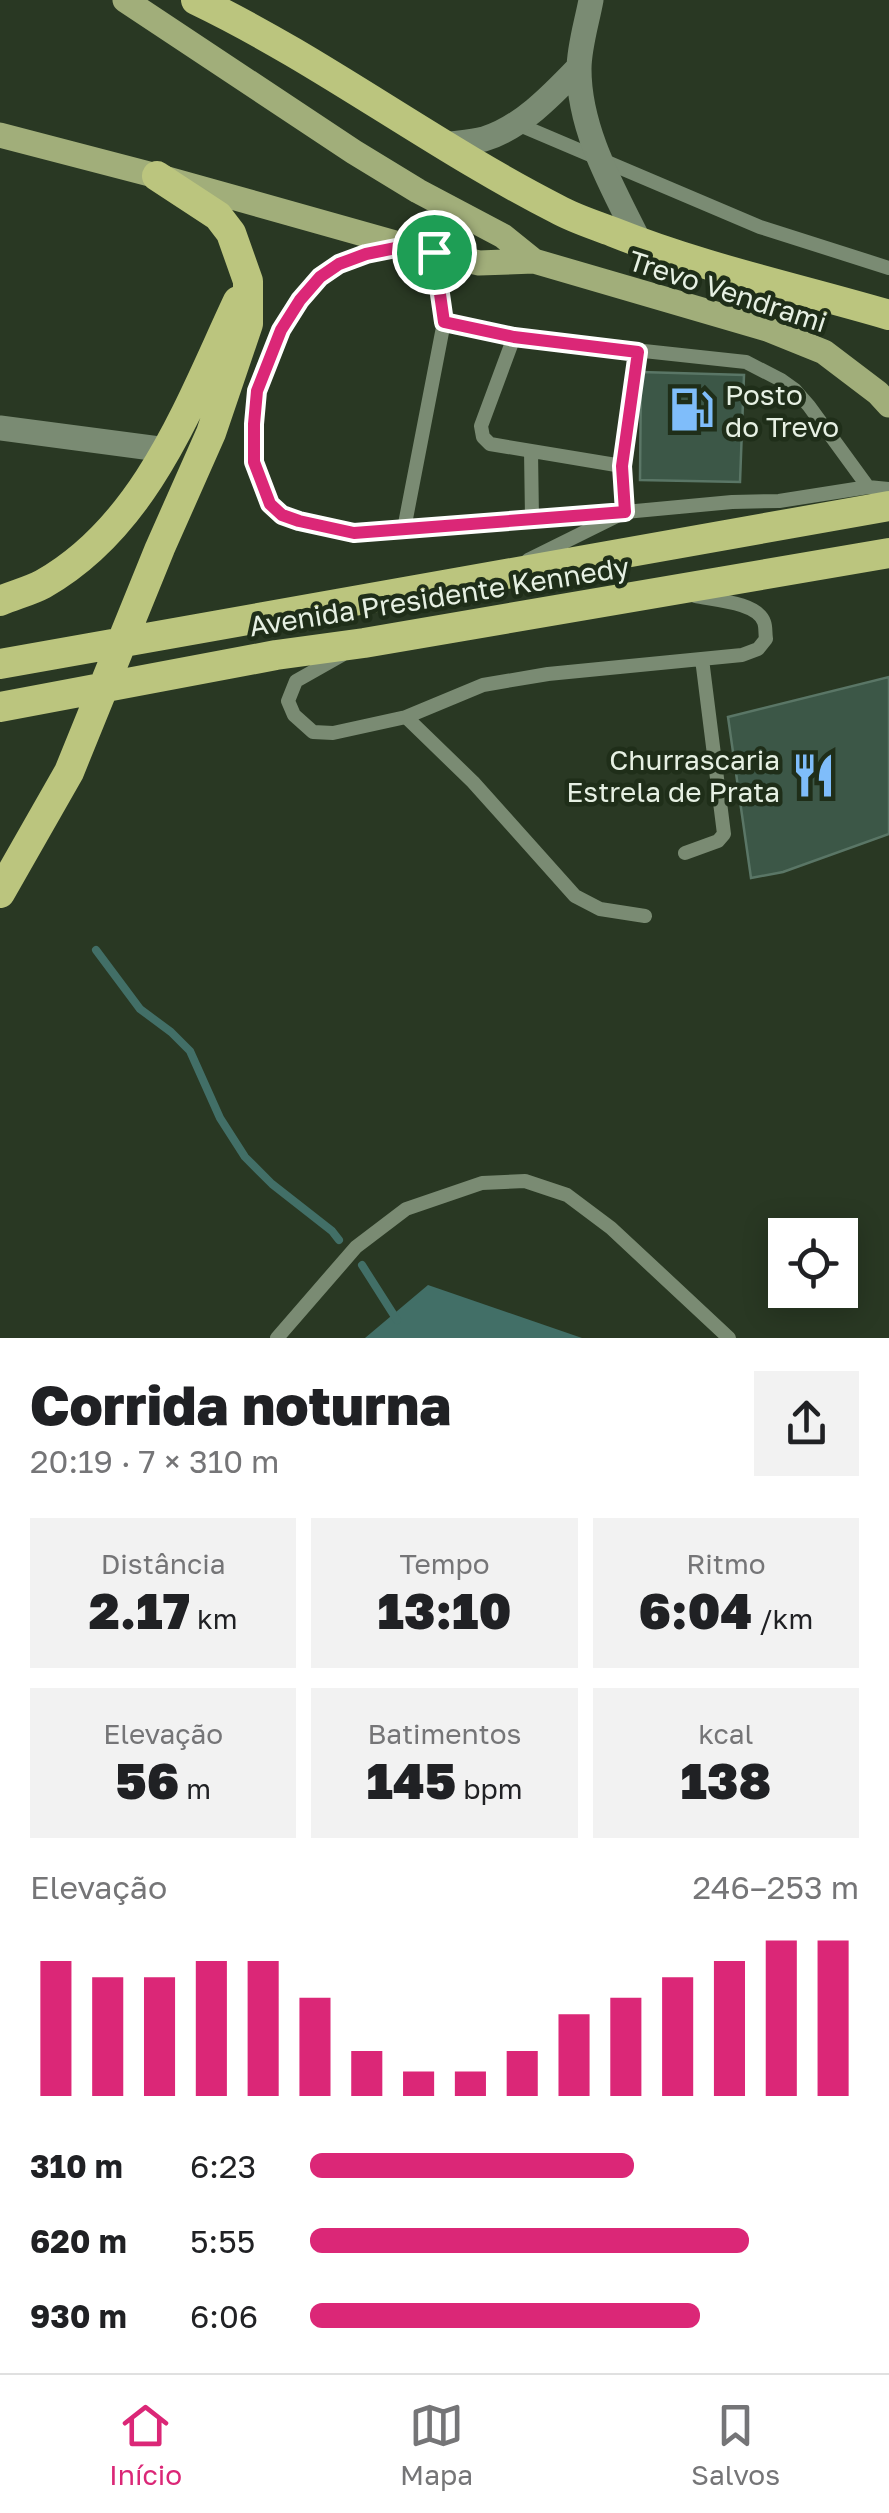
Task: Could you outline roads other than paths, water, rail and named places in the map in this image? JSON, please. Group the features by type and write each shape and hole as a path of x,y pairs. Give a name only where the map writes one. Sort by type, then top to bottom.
{"highway":[{"path":"196,0 238,20 560,211 728,272 889,315"},
{"path":"0,893 69,772 211,433 248,324 248,281 231,233 218,216 158,176"},
{"path":"0,601 42,585 111,530 168,450 248,281"},
{"name":"Avenida Presidente Kennedy","path":"0,664 500,574 879,497"},
{"name":"Avenida Presidente Kennedy","path":"0,707 276,655 889,553"},
{"path":"815,567 889,575"}],"main road":[{"path":"126,0 354,152 502,236 534,261"},
{"path":"0,135 406,246 479,262 534,261"},
{"name":"Trevo Vendrami","path":"534,261 767,330 824,352 889,405"}],"street":[{"path":"590,0 579,67 585,113 600,161 640,243"},
{"path":"444,145 485,138 515,124 549,98 579,67"},
{"path":"0,428 168,450"}],"lane":[{"path":"515,124 760,228 889,268"},
{"path":"406,246 339,264 320,277 281,330 257,391 254,462 270,504 282,515 354,533 732,502 879,497 889,489"},
{"path":"404,530 444,322 434,252"},
{"path":"444,322 514,337 746,362 795,390 879,497"},
{"path":"514,337 481,426 483,437 490,444 622,466"},
{"path":"625,512 622,466 638,352"},
{"path":"531,451 532,518"},
{"path":"500,574 625,512"},
{"path":"364,643 296,681 288,701 294,715 313,732 333,733 406,717 482,685 548,674 742,655 758,649 766,639 764,622 746,606 694,596 649,594"},
{"path":"685,854 718,841 724,834 702,660"},
{"path":"406,717 473,782 576,896 600,908 645,916"},
{"path":"276,1338 356,1247 406,1209 482,1184 525,1181 567,1195 612,1228 728,1338"}],"water":[{"path":"428,1285 582,1338 365,1338"}],"waterway":[{"path":"96,950 140,1009 190,1051 220,1118 245,1157 339,1240"},
{"path":"362,1265 397,1320"}],"place":[{"name":"Posto do Trevo","path":"692,410"},
{"name":"Churrascaria Estrela de Prata","path":"813,775"}]}
